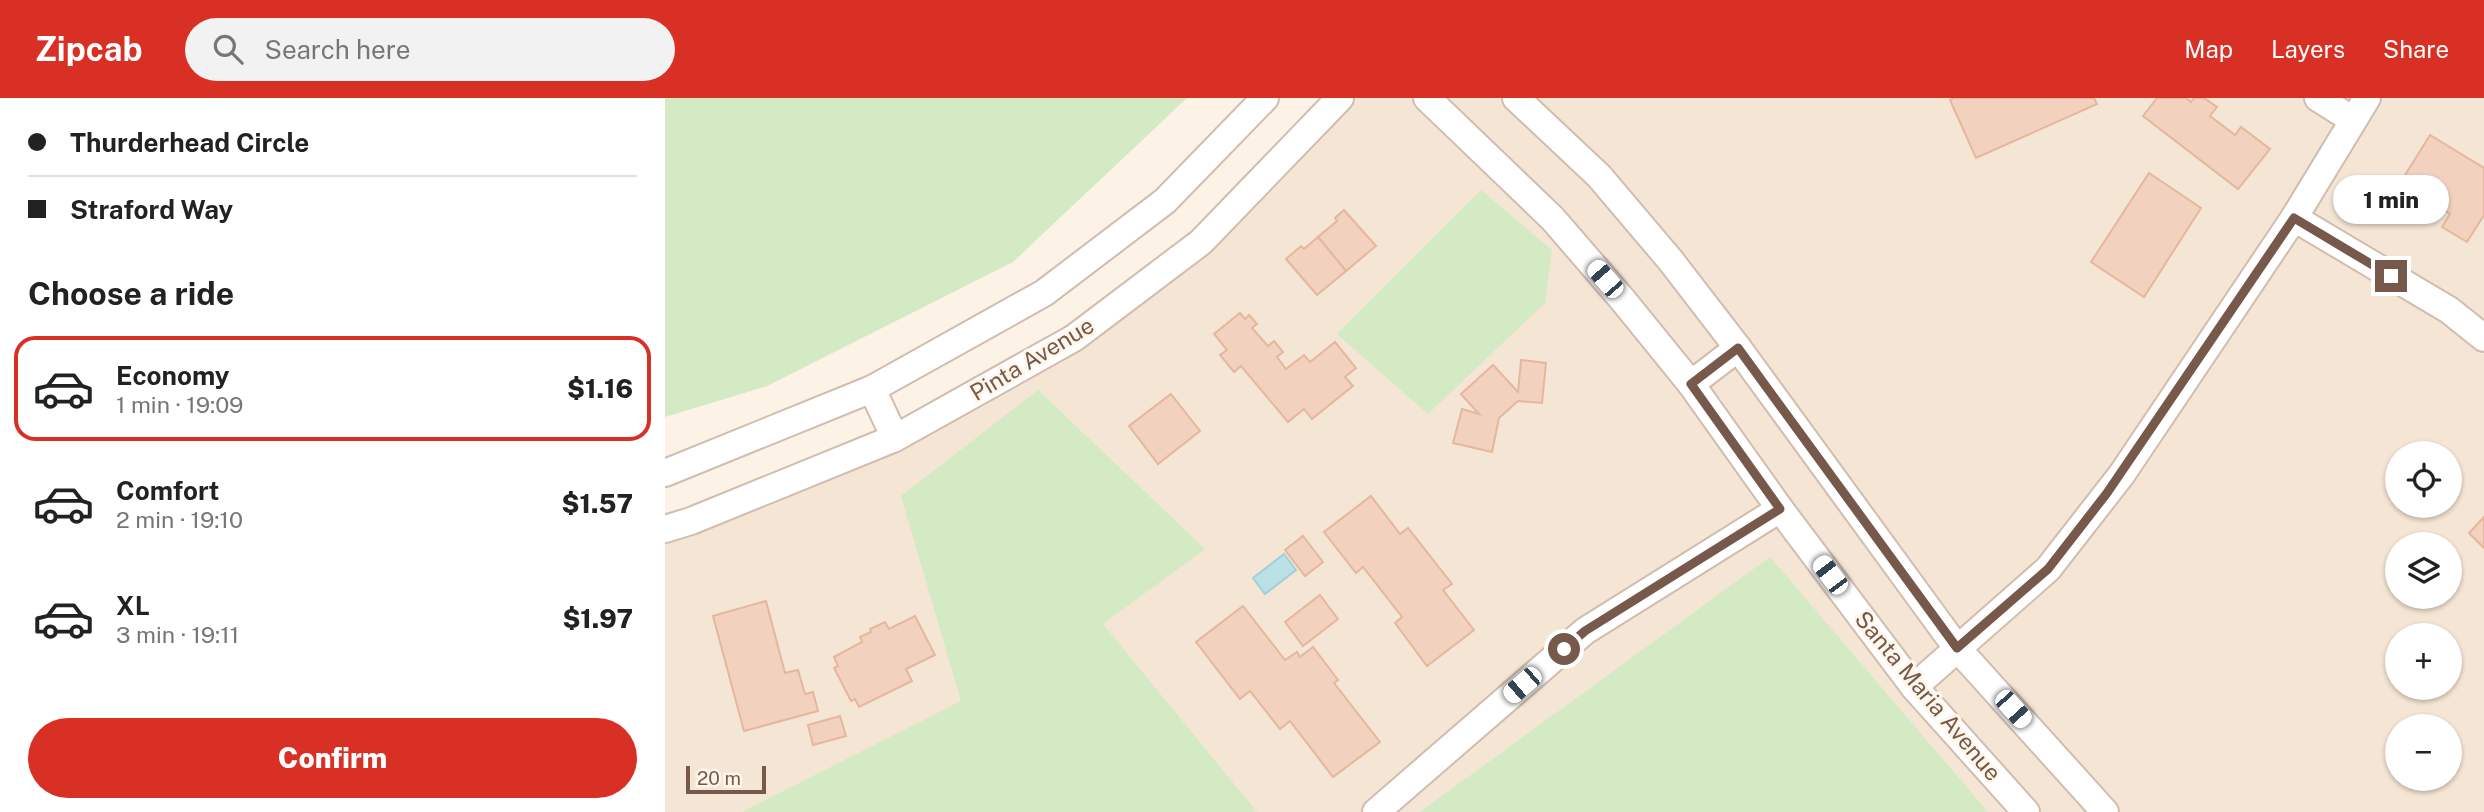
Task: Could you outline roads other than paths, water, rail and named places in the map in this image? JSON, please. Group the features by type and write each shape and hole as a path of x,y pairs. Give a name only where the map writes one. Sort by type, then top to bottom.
{"street":[{"path":"665,473 872,389 1044,293 1165,201 1265,98"},
{"name":"Pinta Avenue","path":"665,529 691,522 895,438 1074,338 1201,242 1340,98"},
{"name":"Santa Maria Avenue","path":"1427,98 1553,219 1622,299 1691,384 1780,509 1914,687 2026,812"},
{"path":"1515,98 1599,176 1671,261 1738,348 1957,648 2105,812"},
{"path":"1914,687 2048,569 2122,474 2294,218 2360,109 2318,98"},
{"path":"2294,218 2449,310 2484,338"},
{"path":"1691,384 1738,348"},
{"path":"872,389 895,438"},
{"path":"1376,812 1585,631 1780,509"}],"water":[{"path":"1284,554 1296,570 1265,594 1253,578"}]}
